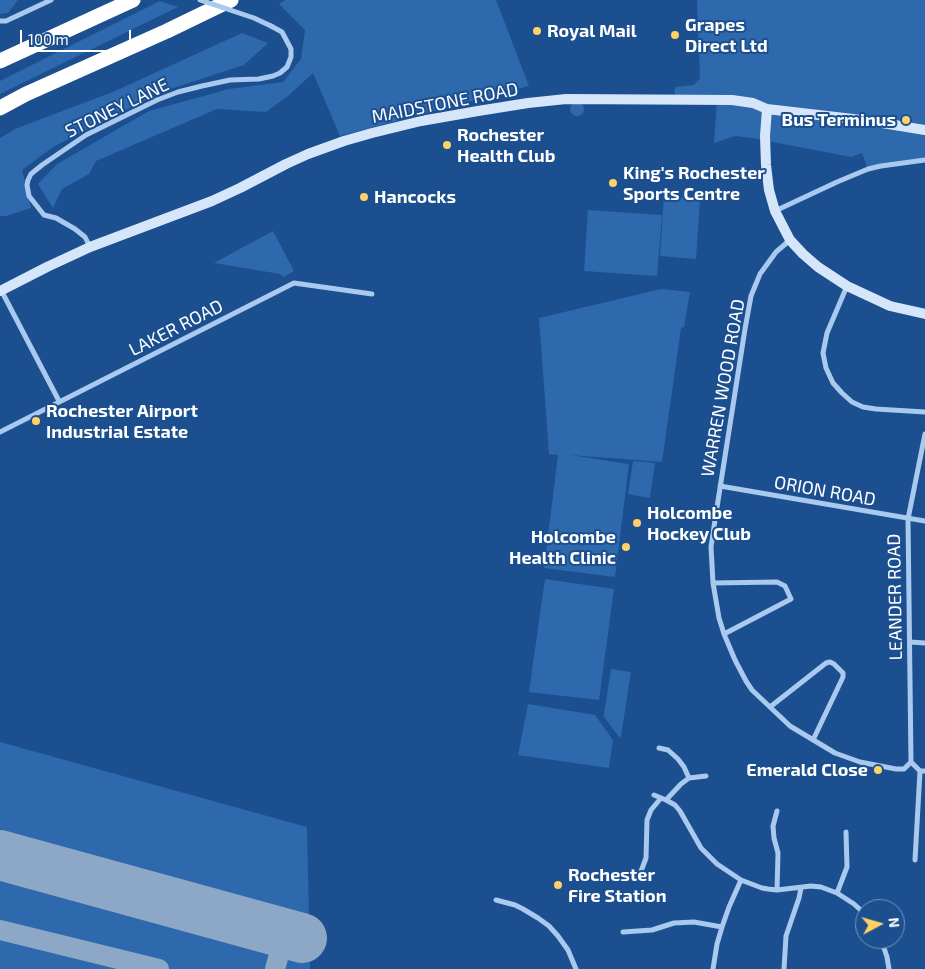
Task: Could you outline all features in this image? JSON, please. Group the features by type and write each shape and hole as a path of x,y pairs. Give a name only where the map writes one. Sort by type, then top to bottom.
{"highway":[{"path":"0,61 133,0"},
{"path":"0,108 26,94 232,0"}],"main road":[{"name":"MAIDSTONE ROAD","path":"0,291 90,246 212,201 286,164 372,133 437,118 566,99 732,100 753,103 767,109 870,121 925,130"},
{"path":"767,109 765,136 769,190 775,211 790,240 818,267 847,286 890,306 925,314"}],"street":[{"path":"0,21 6,21 51,0"},
{"name":"STONEY LANE","path":"90,246 85,237 75,229 56,218 44,215 30,196 27,185 31,174 86,135 157,100 178,92 230,80 259,79 273,76 287,67 291,57 291,49 282,32 254,18 200,0"},
{"path":"775,211 868,169 925,160"},
{"name":"WARREN WOOD ROAD","path":"790,240 772,255 758,280 752,296 741,349 711,547 713,583 719,618 735,660 746,681 752,690 790,726 835,753 860,762 896,769 904,769 911,762"},
{"name":"LAKER ROAD","path":"0,432 294,283 372,294"},
{"path":"847,286 827,333 823,353 826,368 833,383 852,402 863,407 925,412"},
{"path":"0,291 59,401"},
{"name":"LEANDER ROAD","path":"911,762 908,519 925,434"},
{"name":"ORION ROAD","path":"720,486 925,522"},
{"path":"713,583 777,582 785,586 791,599 724,634"},
{"path":"910,642 925,643"},
{"path":"770,707 826,663 834,664 843,673 843,678 813,740"},
{"path":"659,748 668,750 678,759 689,778"},
{"path":"911,762 922,771 915,860"},
{"path":"640,874 646,858 648,820 651,810 689,778 706,776"},
{"path":"654,795 675,805 701,848 717,864 741,880 762,888 777,890 811,886 821,887 837,893 855,905"},
{"path":"777,890 778,853 773,826 778,811"},
{"path":"837,893 847,867 846,832"},
{"path":"713,969 722,927 741,880"},
{"path":"784,969 786,936 801,888"},
{"path":"496,900 523,908 549,926 568,950 576,969"},
{"path":"623,932 652,930 674,923 694,922 722,927"},
{"path":"884,949 889,969"}],"shaded area":[{"path":"0,0 18,0 8,13 0,14"},
{"path":"285,0 496,0 529,86 340,136 313,73 288,96 266,112 217,109 96,161 89,174 62,189 53,208 38,184 57,164 149,111 229,89 283,82 301,59 305,30 279,4"},
{"path":"697,0 925,0 925,160 868,169 862,153 851,157 735,136 714,143 717,100 674,99 675,87 694,85 700,78"},
{"path":"160,1 178,7 0,94 0,81"},
{"path":"242,33 268,43 244,65 161,92 53,147 22,170 31,208 0,216 0,138 15,129 115,91"},
{"path":"577,102 582,104 584,109 582,114 577,116 572,114 570,109 572,104"},
{"path":"664,196 700,199 696,259 660,256"},
{"path":"588,210 662,215 657,276 584,271"},
{"path":"273,231 294,271 284,277 280,274 214,263"},
{"path":"661,289 690,292 684,327 681,328 662,462 570,455 629,464 615,577 544,568 558,455 549,454 539,318"},
{"path":"633,461 655,463 650,498 628,494"},
{"path":"545,579 614,589 599,700 529,692"},
{"path":"611,669 631,672 620,738 604,717"},
{"path":"528,704 595,715 613,740 609,768 518,755"},
{"path":"0,742 307,827 310,969 0,969"}],"taxiway":[{"path":"0,930 159,969"},
{"path":"275,969 285,933"}],"runway":[{"path":"0,855 302,938"}],"place":[{"name":"Royal Mail","path":"537,31"},
{"name":"Grapes Direct Ltd","path":"675,35"},
{"name":"Bus Terminus","path":"906,120"},
{"name":"Rochester Health Club","path":"447,145"},
{"name":"King's Rochester Sports Centre","path":"613,183"},
{"name":"Hancocks","path":"364,197"},
{"name":"Rochester Airport Industrial Estate","path":"36,421"},
{"name":"Holcombe Hockey Club","path":"637,523"},
{"name":"Holcombe Health Clinic","path":"626,547"},
{"name":"Emerald Close","path":"878,770"},
{"name":"Rochester Fire Station","path":"558,885"}]}
